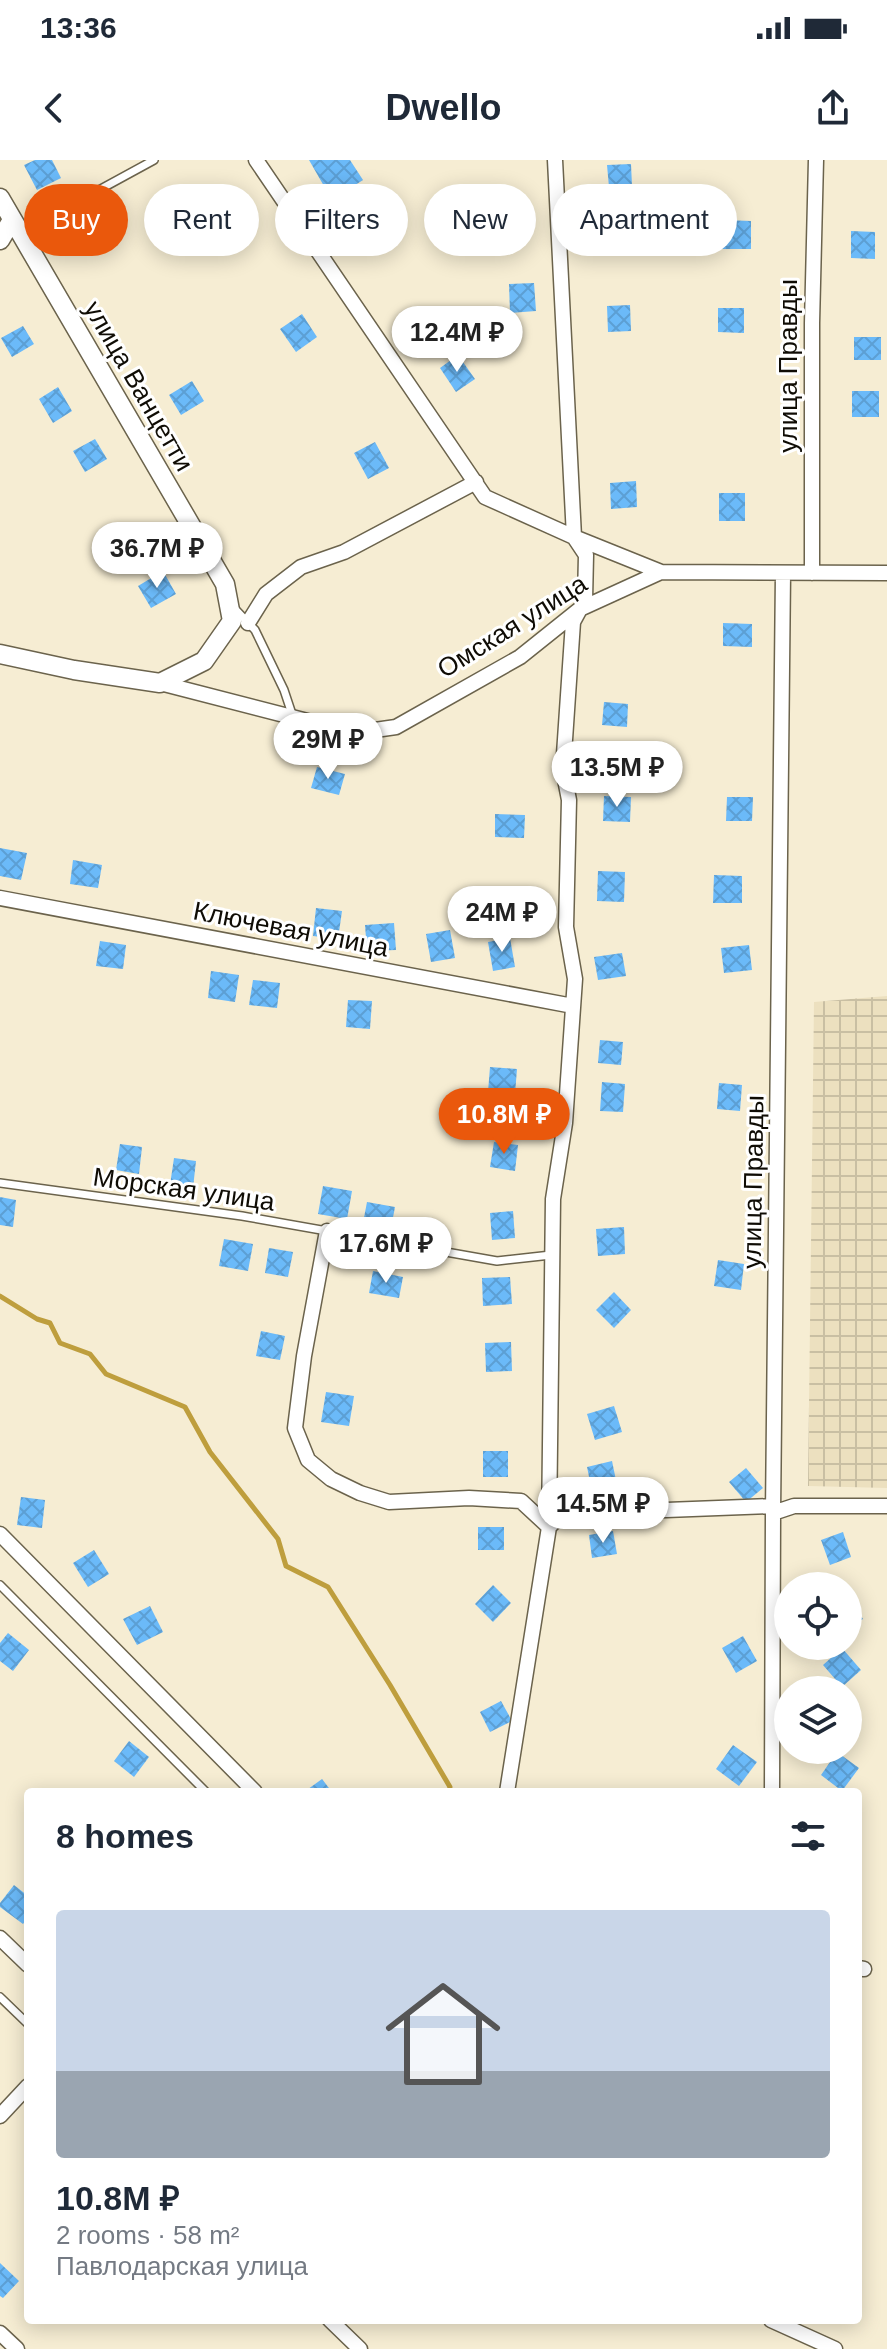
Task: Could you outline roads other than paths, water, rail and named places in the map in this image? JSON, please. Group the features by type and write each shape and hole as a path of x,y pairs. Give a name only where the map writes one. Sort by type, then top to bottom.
{"street":[{"path":"256,160 485,497 661,572 887,573"},
{"path":"508,1788 549,1527 553,1199 565,1123 575,979 566,927 569,800 563,769 573,622 585,600 586,555 574,537 555,160"},
{"name":"улица Правды","path":"812,573 812,323 816,160"},
{"name":"улица Ванцетти","path":"0,198 225,584 228,602"},
{"path":"0,240 16,227"},
{"path":"248,623 266,594 301,567 344,552 476,482"},
{"name":"Омская улица","path":"0,654 74,670 160,683 354,733 396,727 520,657 580,609 661,572"},
{"name":"улица Правды","path":"772,1788 783,573"},
{"path":"160,683 204,661 232,621 228,602"},
{"name":"Ключевая улица","path":"0,898 573,1006"},
{"path":"327,1231 304,1356 295,1428 308,1460 331,1479 389,1502 469,1498 521,1501 549,1527"},
{"path":"549,1527 562,1514 573,1513 887,1506"},
{"path":"0,1534 251,1788"},
{"path":"0,1938 24,1961"},
{"path":"0,2116 24,2090"},
{"path":"334,2324 360,2349"},
{"path":"780,2324 835,2349"},
{"path":"0,2333 17,2349"}],"lane":[{"path":"16,227 154,160"},
{"path":"228,602 255,630 293,717"},
{"name":"Морская улица","path":"0,1183 242,1216 497,1261 551,1255"},
{"path":"0,1585 202,1788"},
{"path":"0,1997 24,2020"}],"waterway":[{"path":"0,1296 37,1319 50,1323 60,1343 90,1354 106,1374 185,1407 210,1452 278,1539 286,1566 328,1587 450,1788"}]}
